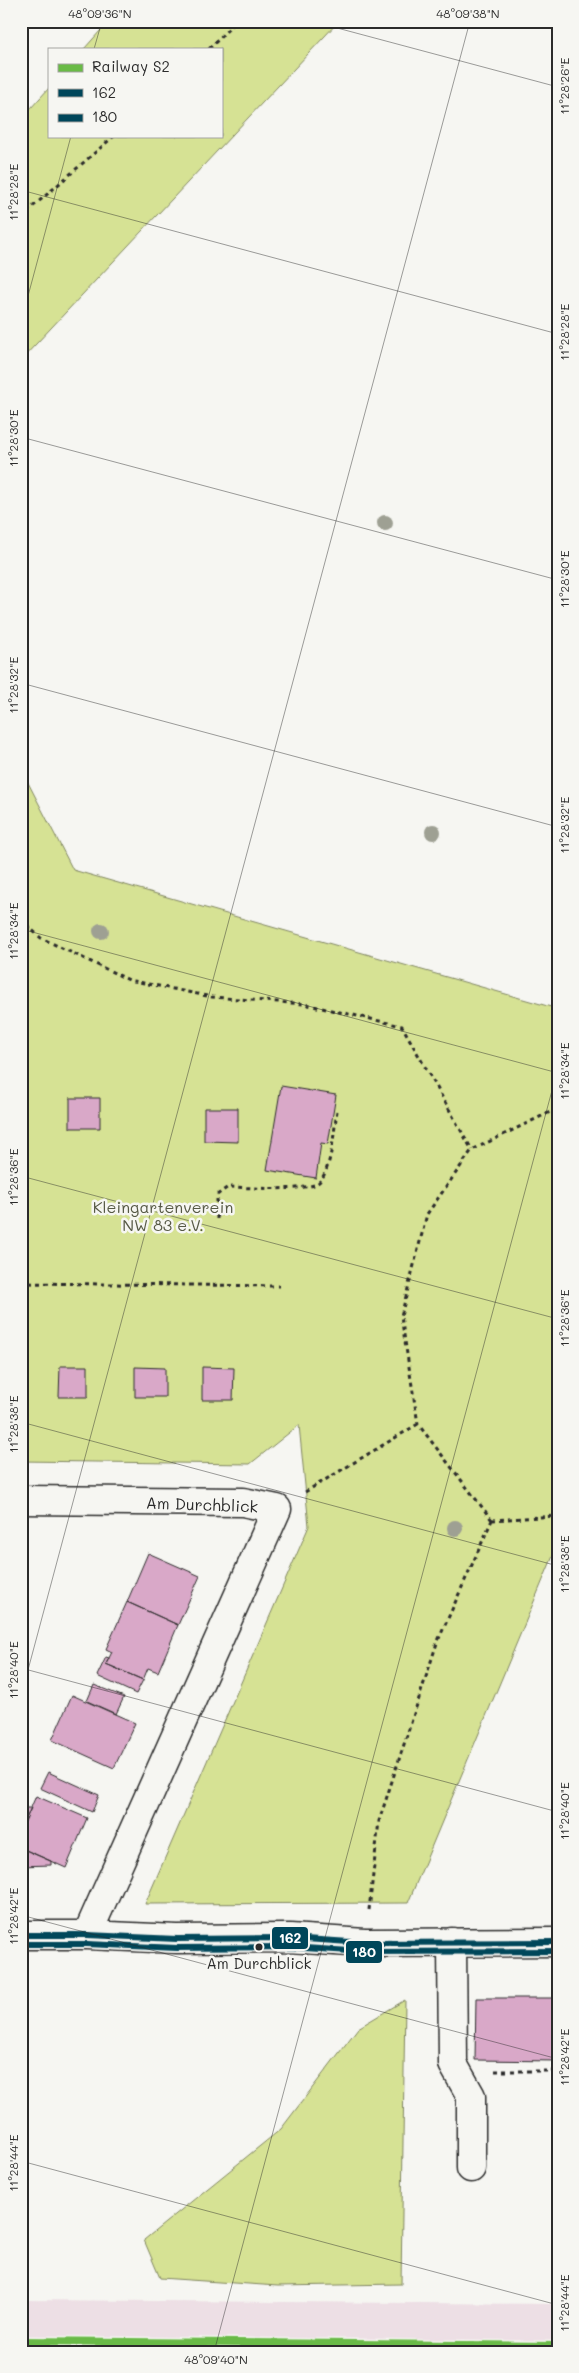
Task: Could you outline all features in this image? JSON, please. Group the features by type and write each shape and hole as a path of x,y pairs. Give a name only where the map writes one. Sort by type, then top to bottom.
{"street":[{"name":"Am Durchblick","path":"21,1500 243,1502 277,1508 87,1935"},
{"path":"21,1935 87,1935 177,1939 290,1938 365,1943 558,1942"},
{"path":"452,1942 453,2064 471,2096 471,2168"}],"path":[{"path":"210,48 236,21"},
{"path":"21,216 112,138"},
{"path":"21,920 41,938 129,980 212,997 304,1004 402,1026 472,1150"},
{"path":"492,1520 418,1424 401,1316 426,1214 472,1150 558,1108"},
{"path":"217,1218 218,1195 228,1187 306,1188 319,1182 328,1167 337,1111"},
{"path":"21,1283 279,1286"},
{"path":"277,1508 418,1424"},
{"path":"492,1520 558,1516"},
{"path":"365,1943 378,1821 437,1643 492,1520"},
{"path":"453,2064 483,2071 558,2071"}],"shaded area":[{"path":"21,2300 558,2304 558,2352 21,2352"}],"green space":[{"path":"109,21 339,21 21,360 21,119 48,89 48,138 222,138 222,48 85,48"},
{"name":"Kleingartenverein NW 83 e.V.","path":"21,769 73,870 558,1009 558,1544 408,1903 145,1904 309,1526 299,1425 250,1464 21,1461"},
{"path":"405,2000 401,2284 278,2286 160,2278 144,2240 281,2129 358,2028"}],"building":[{"path":"281,1086 336,1095 328,1144 321,1143 316,1178 267,1170"},
{"path":"70,1098 100,1098 100,1128 70,1128"},
{"path":"204,1108 238,1108 238,1142 204,1141"},
{"path":"60,1366 88,1366 88,1397 59,1397"},
{"path":"135,1367 165,1368 165,1397 135,1397"},
{"path":"202,1367 234,1368 233,1400 202,1400"},
{"path":"148,1553 200,1576 178,1625 127,1602"},
{"path":"127,1602 178,1625 158,1672 148,1668 143,1680 106,1664 112,1652 106,1649"},
{"path":"106,1657 109,1658 106,1664 143,1680 136,1694 97,1676"},
{"path":"94,1685 124,1697 116,1714 87,1701"},
{"path":"72,1695 135,1723 114,1768 52,1740"},
{"path":"48,1772 99,1795 92,1812 40,1788"},
{"path":"36,1796 87,1818 66,1868 21,1848 21,1830"},
{"path":"21,1808 31,1808 21,1830"},
{"path":"21,1848 51,1861 51,1865 21,1866"},
{"path":"476,1998 558,1998 558,2061 475,2060"}],"rail line":[{"name":"S2","path":"21,2341 558,2346"}],"transit line":[{"name":"162","path":"21,1935 87,1935 177,1939 290,1938 365,1943 558,1942"},
{"name":"180","path":"21,1944 87,1944 177,1948 290,1947 365,1952 558,1951"}],"place":[{"name":"Am Durchblick","path":"259,1947"}]}
